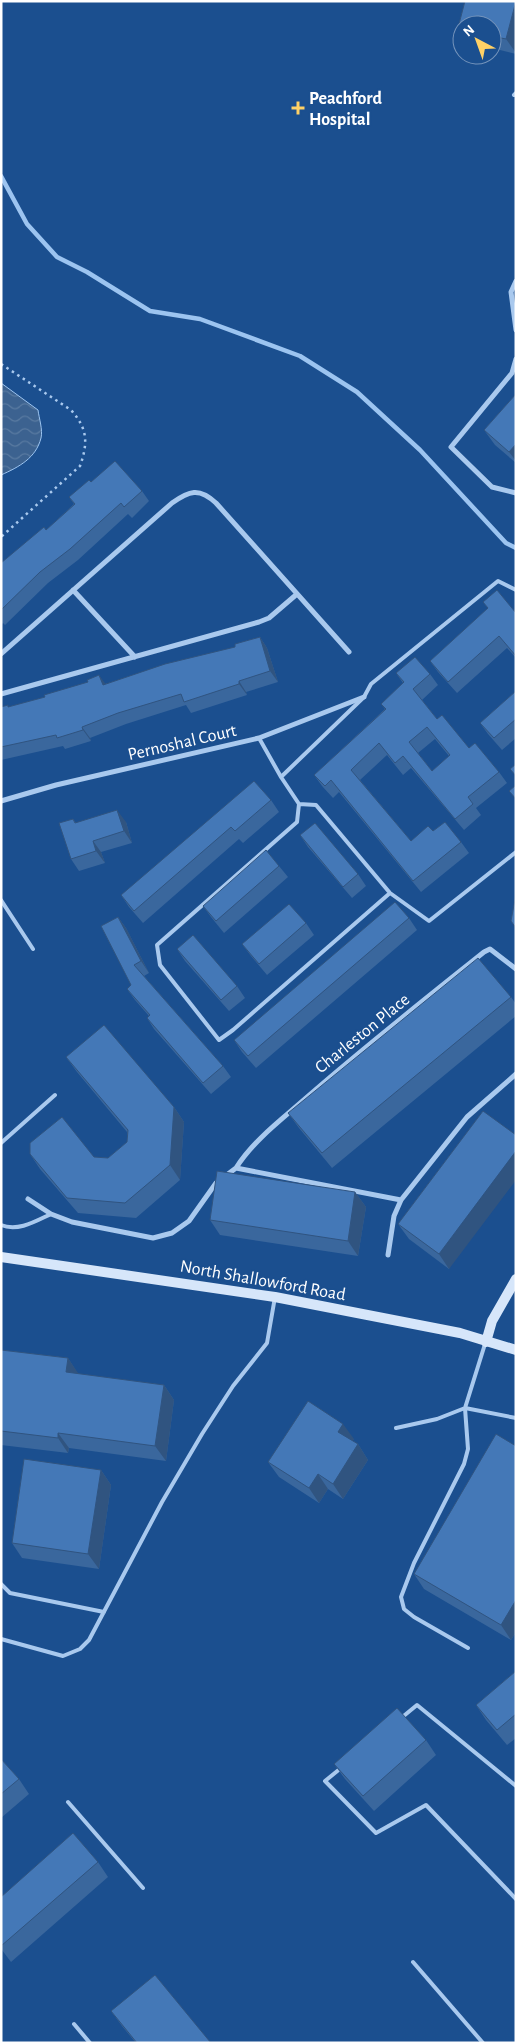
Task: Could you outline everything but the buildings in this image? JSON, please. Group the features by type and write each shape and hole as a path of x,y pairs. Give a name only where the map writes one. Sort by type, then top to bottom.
{"street":[{"path":"516,281 511,292 516,330"},
{"path":"516,359 512,373 450,447 492,487 516,493"},
{"path":"1,654 172,503 186,494 198,492 208,496 216,503 348,652"},
{"path":"73,590 135,656"},
{"path":"1,694 259,622 274,615 297,594"},
{"name":"Pernoshal Court","path":"1,801 56,785 259,738 364,697"},
{"name":"Charleston Place","path":"28,1199 51,1214 72,1222 153,1238 172,1233 190,1221 216,1183 236,1168 244,1155 269,1130 340,1067 484,952 490,949 516,969"},
{"path":"388,1255 394,1216 400,1200 467,1118 516,1074"},
{"path":"236,1168 400,1200"},
{"name":"North Shallowford Road","path":"1,1257 275,1297 460,1333 516,1350"},
{"path":"486,1342 492,1320 516,1279"}],"lane":[{"path":"281,777 364,697 371,684 498,581 516,590"},
{"path":"259,738 299,804 297,822 157,945 160,965 219,1040 233,1030 390,893"},
{"path":"299,804 316,805 390,893 429,921 516,852"},
{"path":"1,900 32,949"},
{"path":"1,1143 55,1095"},
{"path":"1,1225 19,1227 51,1214"},
{"path":"1,1639 63,1656 80,1648 89,1640 162,1502 202,1434 233,1386 267,1343 275,1297"},
{"path":"468,1648 414,1617 404,1609 401,1597 414,1563 464,1464 468,1449 465,1408 486,1342"},
{"path":"396,1428 437,1419 465,1408 516,1418"},
{"path":"1,1584 10,1593 104,1612"},
{"path":"396,1722 417,1705 516,1786"},
{"path":"346,1764 324,1782 376,1833 426,1805 516,1899"},
{"path":"68,1802 142,1888"},
{"path":"413,1962 483,2043"},
{"path":"74,2024 90,2043"}],"path":[{"path":"1,364 71,410 80,420 85,434 85,451 80,466 1,537"}],"water":[{"path":"1,383 38,410 42,431 39,445 31,456 14,469 1,475"}],"waterway":[{"path":"1,176 27,224 57,257 87,272 150,311 200,319 300,356 357,392 420,450 506,543 516,548"}],"place":[{"name":"Peachford Hospital","path":"298,108"}]}
